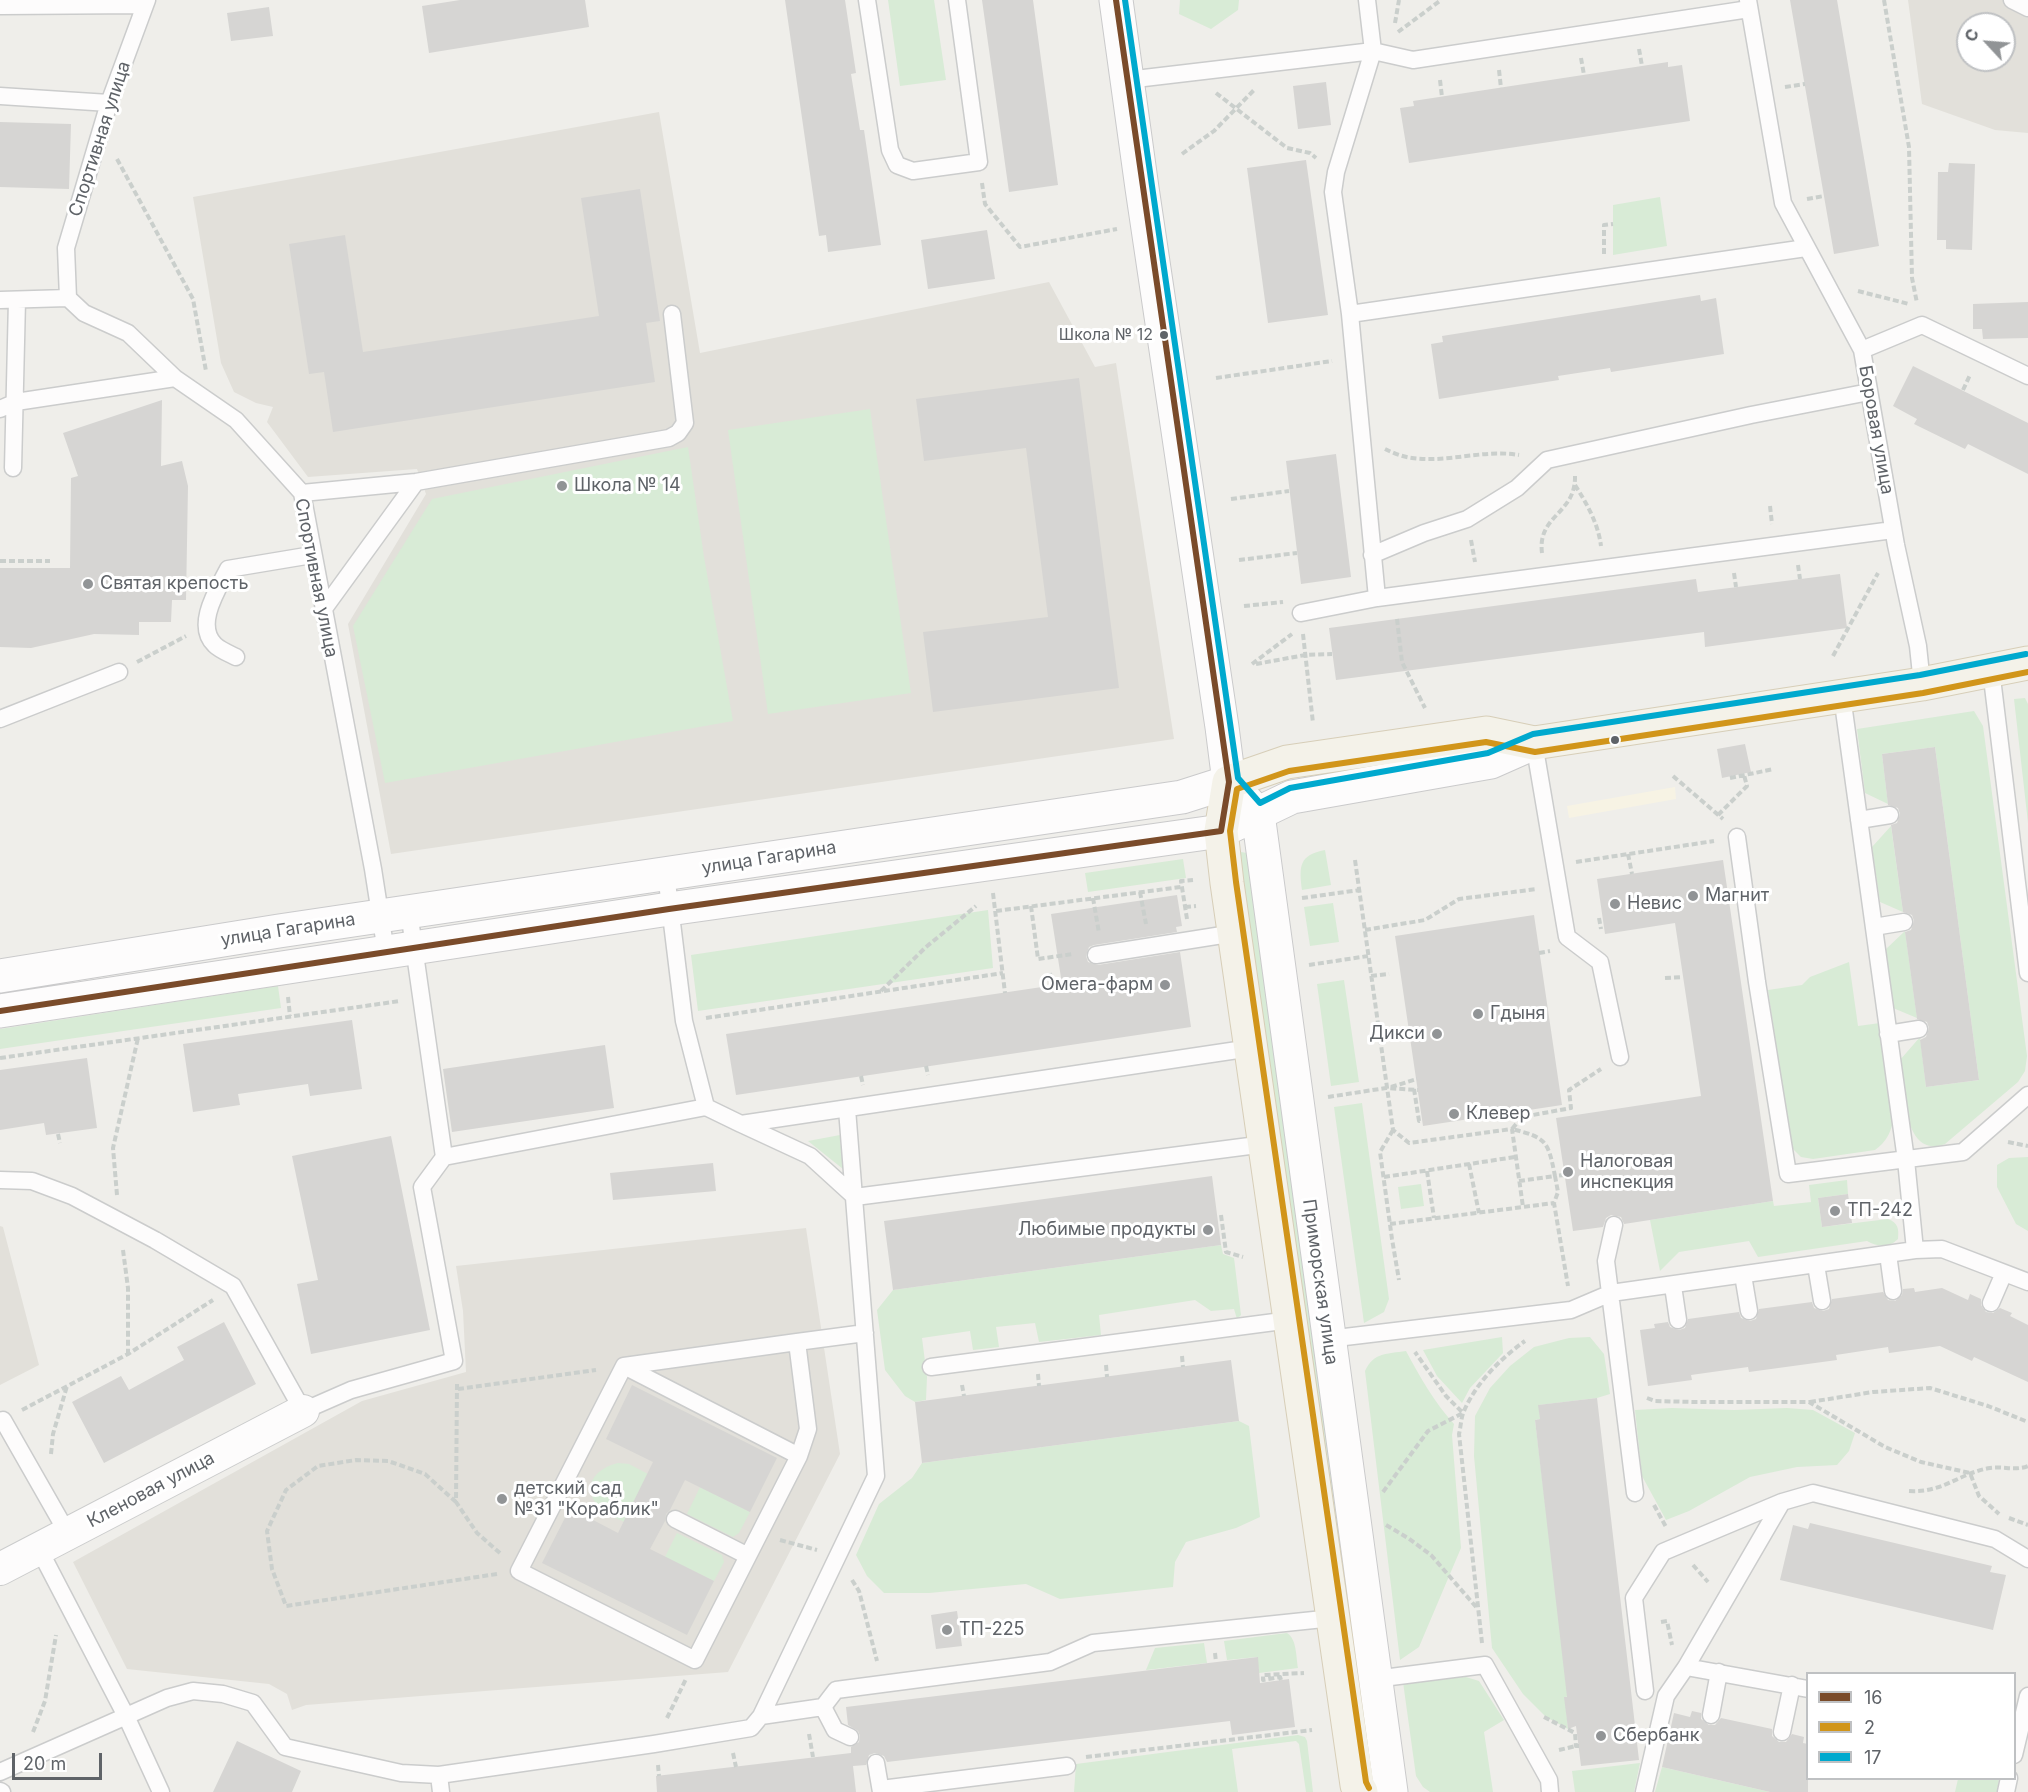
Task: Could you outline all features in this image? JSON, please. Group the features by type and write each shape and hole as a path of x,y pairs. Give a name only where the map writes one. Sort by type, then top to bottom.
{"main road":[{"name":"Приморская улица","path":"1116,0 1222,726 1229,782 1221,831 1234,933 1357,1785 1361,1792"},
{"name":"улица Гагарина","path":"0,1011 669,909 1221,831 1292,797 1491,762 1534,743 1922,684 2028,663"},
{"name":"улица Гагарина","path":"0,976 395,914 1182,796 1287,762 1485,733 1534,743"},
{"path":"1229,782 1258,814"},
{"name":"Приморская улица","path":"1258,814 1391,1792"}],"street":[{"name":"Кленовая улица","path":"0,1569 303,1412"},
{"path":"1335,1633 1370,1643"}],"lane":[{"path":"867,0 890,150 897,165 913,171 979,162 957,0"},
{"path":"1367,0 1373,51 1336,172 1333,192 1350,314 1377,598"},
{"path":"2012,0 2028,8"},
{"path":"0,6 146,3"},
{"name":"Спортивная улица","path":"146,3 109,103 66,248 68,298 84,313 128,333 175,378 236,420 302,493 373,869 395,914 400,950"},
{"path":"1127,80 1373,51 1413,60 1749,4 1783,203 1862,350"},
{"path":"0,96 109,103"},
{"path":"1350,314 1806,248"},
{"path":"13,468 16,402 8,300 68,298"},
{"path":"302,493 416,482 669,438 685,423 672,314"},
{"name":"Боровая улица","path":"1922,684 1918,646 1895,538 1862,350 1922,326 2028,376"},
{"path":"0,409 16,402 175,378"},
{"path":"1372,555 1424,533 1467,519 1517,488 1547,460 1751,415 1869,392"},
{"path":"323,610 416,482"},
{"path":"1302,620 1377,598 1895,538"},
{"path":"236,657 214,645 206,626 210,605 228,569 312,555"},
{"path":"1991,670 2028,973"},
{"path":"0,719 119,672"},
{"path":"1842,696 1906,1160 1915,1250"},
{"path":"1534,743 1567,937 1600,962 1620,1057"},
{"path":"1859,820 1890,815"},
{"path":"1737,837 1757,982 1788,1174 1963,1152 2028,1095"},
{"path":"666,874 684,1021 706,1107"},
{"path":"395,914 400,950 422,999 444,1156"},
{"path":"1874,927 1904,922"},
{"path":"1099,954 1234,933"},
{"path":"1888,1034 1919,1029"},
{"path":"741,1124 1251,1048"},
{"path":"0,1180 32,1181 72,1196 233,1286 303,1412 351,1390 454,1360 422,1186 444,1156 706,1107 810,1156 855,1197 1265,1144"},
{"path":"5,1769 167,1698 194,1691 223,1694 253,1703 285,1747 401,1773 439,1775 751,1728 762,1716 876,1476 847,1109"},
{"path":"1614,1225 1606,1261 1635,1493"},
{"path":"1328,1339 1571,1310 1611,1293 1915,1250 1942,1249 2028,1282"},
{"path":"1888,1254 1893,1291"},
{"path":"1816,1265 1822,1300"},
{"path":"1991,1303 2004,1273"},
{"path":"1743,1275 1749,1311"},
{"path":"1673,1286 1678,1320"},
{"path":"931,1367 1290,1320"},
{"path":"624,1366 865,1333"},
{"path":"624,1366 519,1571 695,1660 800,1456 808,1429 797,1342"},
{"path":"624,1366 800,1456"},
{"path":"3,1420 68,1534"},
{"path":"1645,1691 1634,1598 1663,1552 1782,1502 1813,1493 1995,1539 2028,1559"},
{"path":"1644,1792 1666,1696 1715,1619 1782,1502"},
{"path":"675,1519 748,1556"},
{"path":"39,1549 126,1716 161,1792"},
{"path":"762,1716 823,1707 836,1690 1050,1662 1093,1643 1335,1633"},
{"path":"1375,1679 1485,1665 1549,1780 1550,1792"},
{"path":"1686,1667 1800,1687 1782,1732"},
{"path":"1711,1715 1719,1672"},
{"path":"2019,1743 2028,1696"},
{"path":"823,1707 835,1730 849,1737"},
{"path":"876,1764 881,1790 1067,1766"},
{"path":"439,1775 441,1792"}],"path":[{"path":"1400,0 1392,37 1441,0"},
{"path":"1825,283 1918,307 1912,278 1909,147 1884,0"},
{"path":"1182,154 1214,131 1237,109 1278,62"},
{"path":"1190,73 1287,148 1310,153 1336,172"},
{"path":"101,130 193,299 212,405"},
{"path":"979,162 985,204 1020,247 1120,228"},
{"path":"1604,277 1604,225 1613,224"},
{"path":"1216,378 1354,358"},
{"path":"1361,435 1385,449 1409,458 1433,460 1504,452 1547,460"},
{"path":"1540,544 1546,525 1567,504 1575,484 1574,454"},
{"path":"1575,484 1591,512 1599,534"},
{"path":"1231,498 1289,491"},
{"path":"1833,656 1895,538"},
{"path":"1239,560 1297,553"},
{"path":"0,561 50,561"},
{"path":"1377,598 1397,616 1402,662 1425,708"},
{"path":"1244,606 1299,600 1313,723"},
{"path":"1302,620 1252,664 1332,654"},
{"path":"119,672 206,626"},
{"path":"1730,778 1774,769"},
{"path":"1718,815 1747,786 1744,775"},
{"path":"1555,865 1737,837 1727,822 1673,776"},
{"path":"1628,854 1632,874"},
{"path":"1355,860 1393,1130 1380,1152 1400,1280"},
{"path":"1190,940 1181,881 1193,879"},
{"path":"996,911 1181,887"},
{"path":"993,889 1005,993"},
{"path":"1292,900 1360,890"},
{"path":"1365,930 1425,920 1459,899 1529,890"},
{"path":"1140,892 1149,946"},
{"path":"1031,906 1038,959 1083,953 1099,954 1093,898"},
{"path":"881,991 926,947 976,906"},
{"path":"1185,907 1196,906"},
{"path":"1599,918 1601,929"},
{"path":"1302,967 1368,956"},
{"path":"684,1021 1003,973"},
{"path":"1050,973 1052,986"},
{"path":"1371,976 1389,974"},
{"path":"1665,978 1683,977"},
{"path":"0,1058 422,999"},
{"path":"128,1354 128,1288 113,1148 138,1038"},
{"path":"1523,1207 1512,1129 1522,1117 1571,1108 1569,1090 1620,1057"},
{"path":"1333,1096 1386,1088 1416,1079"},
{"path":"1386,1088 1416,1090 1419,1121 1422,1120"},
{"path":"1393,1130 1409,1143 1512,1129 1544,1141 1550,1148 1558,1192 1554,1203 1571,1310"},
{"path":"58,1134 60,1143"},
{"path":"1384,1177 1515,1157"},
{"path":"1469,1164 1479,1213"},
{"path":"1427,1171 1434,1218"},
{"path":"1519,1180 1564,1174"},
{"path":"1390,1224 1554,1203"},
{"path":"1221,1215 1226,1252 1243,1257"},
{"path":"3,1420 128,1354 233,1286"},
{"path":"1408,1330 1412,1347 1446,1396 1463,1413"},
{"path":"1485,1665 1459,1434 1463,1413 1488,1374 1524,1341"},
{"path":"454,1360 458,1389 456,1502"},
{"path":"458,1389 624,1366"},
{"path":"45,1493 53,1434 67,1386"},
{"path":"1623,1389 1655,1401 1809,1402 1873,1392 1930,1388 1988,1406 2028,1422"},
{"path":"1809,1402 1885,1447 1921,1462 1970,1473"},
{"path":"1381,1495 1428,1431 1463,1413"},
{"path":"356,1460 388,1461 425,1474 456,1502 477,1533 519,1571 286,1606 272,1569 267,1531 286,1490 318,1466 356,1460"},
{"path":"1900,1491 1924,1492 1954,1483 1970,1473 1993,1468 2020,1469 2028,1466"},
{"path":"1970,1473 1979,1496 1999,1514 2028,1525"},
{"path":"1652,1502 1664,1523"},
{"path":"1377,1520 1431,1555 1478,1609"},
{"path":"759,1534 837,1556 859,1591 883,1684"},
{"path":"1678,1546 1708,1581 1715,1619"},
{"path":"5,1769 29,1743 45,1701 62,1592"},
{"path":"1661,1622 1667,1622 1669,1639"},
{"path":"1281,1680 1280,1677 1263,1680 1263,1675 1304,1674"},
{"path":"1544,1717 1575,1733 1577,1746 1570,1747"},
{"path":"1067,1766 1073,1759 1312,1730"}],"shaded area":[{"path":"1908,0 2028,0 2028,133 1995,130 1922,104"},
{"path":"659,112 700,353 1049,282 1095,367 1116,363 1174,739 391,854 348,624 426,494 417,469 308,477 267,422 273,407 256,403 234,392 221,363 193,197"},
{"path":"1675,787 1676,799 1569,818 1567,806"},
{"path":"0,1226 3,1227 39,1365 0,1385"},
{"name":"детский сад №31 \"Кораблик\"","path":"806,1228 840,1454 728,1672 306,1705 292,1710 287,1694 269,1684 127,1669 73,1562 362,1401 466,1372 463,1311 456,1266"}],"green space":[{"path":"888,0 934,0 946,80 900,86"},
{"path":"1180,0 1239,0 1238,10 1211,29 1179,14"},
{"path":"1660,197 1667,246 1613,255 1613,205"},
{"path":"870,409 911,693 768,714 728,430"},
{"path":"688,447 704,557 733,721 385,783 353,626 432,499"},
{"path":"2025,698 2028,704 2028,823 2014,699"},
{"path":"1974,711 1983,726 2027,1056 2025,1071 2018,1082 1945,1144 1931,1146 1920,1141 1913,1131 1905,1102 1900,1060 1920,1037 1926,1087 1979,1080 1935,747 1882,754 1888,804 1865,793 1857,729"},
{"path":"1891,826 1903,912 1880,902 1872,847"},
{"path":"1325,850 1331,885 1302,890 1301,868 1303,863 1310,855"},
{"path":"1241,852 1247,853 1355,1618 1340,1620 1238,855"},
{"path":"1183,859 1186,878 1088,892 1085,873"},
{"path":"1333,903 1339,942 1310,946 1304,907"},
{"path":"988,910 993,968 698,1011 691,955"},
{"path":"1905,931 1917,1018 1893,1008 1886,949"},
{"path":"1849,962 1858,1026 1880,1023 1893,1122 1887,1138 1875,1150 1813,1159 1801,1157 1791,1147 1768,990 1802,985 1810,977"},
{"path":"1344,980 1359,1082 1331,1086 1317,984"},
{"path":"278,986 281,1008 0,1049 0,1029"},
{"path":"1362,1103 1389,1299 1384,1312 1364,1323 1334,1107"},
{"path":"840,1136 843,1169 808,1141"},
{"path":"2028,1157 2028,1231 2016,1224 1997,1187 1997,1165 2009,1158"},
{"path":"1847,1180 1848,1194 1818,1198 1822,1227 1888,1219 1896,1224 1898,1229 1898,1239 1895,1242 1883,1246 1867,1241 1758,1257 1749,1241 1679,1252 1660,1271 1650,1220 1773,1201 1774,1206 1811,1202 1809,1185"},
{"path":"1421,1184 1424,1206 1401,1209 1398,1187"},
{"path":"1221,1245 1223,1254 1234,1258 1241,1315 1237,1319 1234,1309 1211,1311 1195,1300 1099,1315 1101,1335 1039,1342 1035,1323 996,1327 999,1347 973,1350 970,1331 922,1338 927,1377 926,1400 915,1402 905,1396 885,1370 877,1310 893,1290"},
{"path":"1502,1337 1503,1353 1470,1388 1462,1403 1437,1376 1423,1350"},
{"path":"1590,1337 1604,1354 1610,1394 1597,1398 1539,1405 1540,1419 1535,1420 1572,1696 1565,1697 1568,1729 1546,1717 1523,1694 1492,1648 1474,1456 1475,1416 1490,1388 1510,1366 1534,1347 1569,1338"},
{"path":"1406,1351 1422,1380 1454,1424 1452,1435 1461,1548 1419,1647 1400,1660 1365,1371 1377,1357"},
{"path":"1672,1408 1813,1410 1855,1433 1849,1451 1837,1465 1797,1467 1750,1477 1689,1511 1666,1520 1642,1476 1635,1410"},
{"path":"1239,1421 1249,1426 1260,1517 1236,1528 1186,1542 1175,1562 1173,1587 1060,1599 1026,1584 929,1593 884,1593 867,1576 856,1555 879,1504 912,1478 922,1463"},
{"path":"618,1463 629,1464 648,1474 624,1522 598,1506 591,1488 599,1472"},
{"path":"700,1487 750,1512 739,1533 733,1537 687,1514"},
{"path":"677,1533 722,1555 724,1562 714,1581 665,1557"},
{"path":"1287,1633 1293,1639 1298,1668 1259,1673 1257,1657 1227,1660 1224,1641"},
{"path":"1204,1643 1207,1663 1146,1670 1155,1648"},
{"path":"1466,1677 1479,1681 1504,1720 1484,1732 1493,1792 1430,1792 1423,1787 1416,1776 1403,1682"},
{"path":"1298,1735 1305,1737 1307,1741 1313,1792 1306,1792 1299,1744 1296,1741 1232,1749 1238,1792 1074,1792 1076,1764"},
{"path":"1640,1763 1634,1792 1575,1792 1572,1771"},
{"path":"1662,1767 1770,1792 1655,1792"},
{"path":"1958,1780 1999,1780 1997,1792 1955,1792"}],"building":[{"path":"460,0 585,0 589,27 429,53 422,6"},
{"path":"785,0 845,0 856,73 851,74 860,130 864,130 881,245 828,252 826,235 819,236"},
{"path":"982,0 1033,0 1058,185 1009,192"},
{"path":"1790,0 1837,0 1879,246 1834,254"},
{"path":"269,7 273,36 231,41 227,13"},
{"path":"1668,62 1668,67 1682,65 1690,121 1409,163 1400,108 1414,106 1413,101"},
{"path":"1326,82 1331,125 1298,129 1293,86"},
{"path":"0,122 71,124 69,189 0,187"},
{"path":"1306,160 1328,315 1268,323 1247,168"},
{"path":"1949,163 1975,164 1972,250 1946,249 1946,240 1937,240 1938,172 1948,172"},
{"path":"640,189 660,321 646,323 655,382 333,432 324,372 309,374 289,244 345,235 363,352 599,316 581,198"},
{"path":"987,230 995,279 928,289 921,240"},
{"path":"1700,295 1701,301 1716,298 1724,354 1611,372 1610,368 1558,376 1559,380 1439,399 1431,344 1443,342 1442,336"},
{"path":"2028,302 2028,338 1983,339 1982,329 1973,329 1973,304"},
{"path":"1913,366 2028,423 2028,474 1968,444 1965,449 1914,424 1917,419 1893,406"},
{"path":"1079,378 1119,688 933,712 923,632 1048,617 1026,448 924,461 916,399"},
{"path":"162,400 161,466 182,461 188,486 186,600 172,600 171,622 139,622 139,635 94,634 31,648 0,647 0,568 70,568 71,478 78,476 63,433"},
{"path":"1336,454 1351,577 1301,584 1286,461"},
{"path":"1840,574 1847,628 1705,647 1704,632 1336,680 1329,628 1696,579 1698,592"},
{"path":"1745,744 1751,772 1722,778 1717,749"},
{"path":"1935,747 1979,1080 1926,1087 1920,1040 1926,1037 1929,1028 1927,1022 1917,1019 1905,932 1911,930 1914,921 1912,915 1903,912 1891,825 1897,823 1900,814 1898,808 1888,805 1882,754"},
{"path":"1723,860 1773,1201 1624,1224 1621,1217 1611,1215 1606,1218 1603,1227 1573,1231 1556,1118 1701,1096 1675,923 1605,934 1597,879"},
{"path":"1177,895 1182,926 1176,927 1177,932 1094,945 1089,947 1086,956 1088,962 1098,965 1180,952 1191,1027 736,1095 726,1034 1062,984 1051,914"},
{"name":"Гдыня","path":"1534,915 1562,1105 1423,1126 1395,936"},
{"path":"352,1020 362,1089 310,1096 308,1084 238,1094 240,1105 193,1112 183,1044"},
{"path":"605,1045 614,1108 452,1132 443,1069"},
{"path":"87,1058 97,1128 46,1135 44,1123 0,1130 0,1070"},
{"path":"391,1136 430,1330 311,1354 297,1284 318,1280 292,1156"},
{"path":"713,1163 716,1191 613,1200 610,1173"},
{"path":"1212,1176 1221,1245 893,1290 884,1221"},
{"name":"ТП-242","path":"1848,1194 1852,1223 1822,1227 1818,1198"},
{"path":"1914,1288 1915,1292 1942,1288 1968,1300 1970,1294 1981,1299 1981,1305 1986,1312 1993,1313 2000,1308 2012,1313 2010,1316 2028,1325 2028,1382 1974,1357 1972,1361 1940,1346 1889,1353 1888,1347 1836,1355 1837,1360 1749,1372 1748,1367 1691,1375 1692,1380 1648,1386 1640,1330 1655,1328 1654,1324 1668,1322 1670,1327 1679,1330 1685,1328 1688,1319 1739,1312 1741,1318 1750,1321 1756,1319 1759,1309 1812,1302 1814,1308 1823,1311 1829,1309 1832,1299 1883,1292 1888,1300 1895,1301 1902,1295 1903,1289"},
{"path":"224,1322 256,1384 104,1463 72,1402 121,1376 129,1390 184,1360 177,1347"},
{"path":"1231,1360 1239,1421 922,1463 915,1402"},
{"path":"632,1385 777,1458 750,1512 685,1480 666,1514 665,1521 650,1549 714,1581 687,1635 542,1563 570,1508 618,1533 653,1462 606,1439"},
{"path":"1597,1398 1639,1760 1581,1766 1576,1726 1568,1729 1564,1697 1567,1697 1535,1420 1540,1419 1538,1405"},
{"path":"1810,1523 1992,1566 1990,1572 2006,1575 1993,1630 1780,1580 1793,1525 1808,1529"},
{"name":"ТП-225","path":"957,1611 962,1646 936,1649 931,1615"},
{"path":"1258,1657 1260,1683 1289,1679 1295,1727 1232,1735 1230,1721 887,1762 884,1756 875,1753 869,1755 866,1765 853,1766 856,1792 657,1792 656,1776 851,1753 851,1747 859,1742 860,1736 858,1731 848,1725 846,1707"},
{"path":"1692,1711 1701,1713 1701,1719 1709,1725 1715,1725 1721,1718 1772,1729 1772,1736 1779,1742 1786,1742 1792,1734 1804,1737 1808,1792 1770,1792 1662,1767 1674,1713 1690,1717"},
{"path":"237,1741 301,1771 292,1792 213,1792"}],"transit line":[{"name":"16","path":"0,1011 669,909 1221,831 1229,782 1116,0"},
{"name":"17","path":"1125,0 1238,778 1260,803 1290,788 1488,753 1533,734 1920,675 2026,654"},
{"name":"2","path":"1369,1788 1366,1782 1236,882 1230,831 1237,789 1289,771 1486,742 1535,752 1923,693 2028,672"}],"place":[{"name":"Школа № 12","path":"1164,335"},
{"name":"Школа № 14","path":"562,486"},
{"name":"Святая крепость","path":"88,584"},
{"name":"Магнит","path":"1693,896"},
{"name":"Невис","path":"1615,904"},
{"name":"Омега-фарм","path":"1165,985"},
{"name":"Гдыня","path":"1478,1014"},
{"name":"Дикси","path":"1437,1034"},
{"name":"Клевер","path":"1454,1114"},
{"name":"Налоговая инспекция","path":"1568,1172"},
{"name":"ТП-242","path":"1835,1211"},
{"name":"Любимые продукты","path":"1208,1230"},
{"name":"детский сад №31 \"Кораблик\"","path":"502,1499"},
{"name":"ТП-225","path":"947,1630"},
{"name":"Сбербанк","path":"1601,1736"}]}
